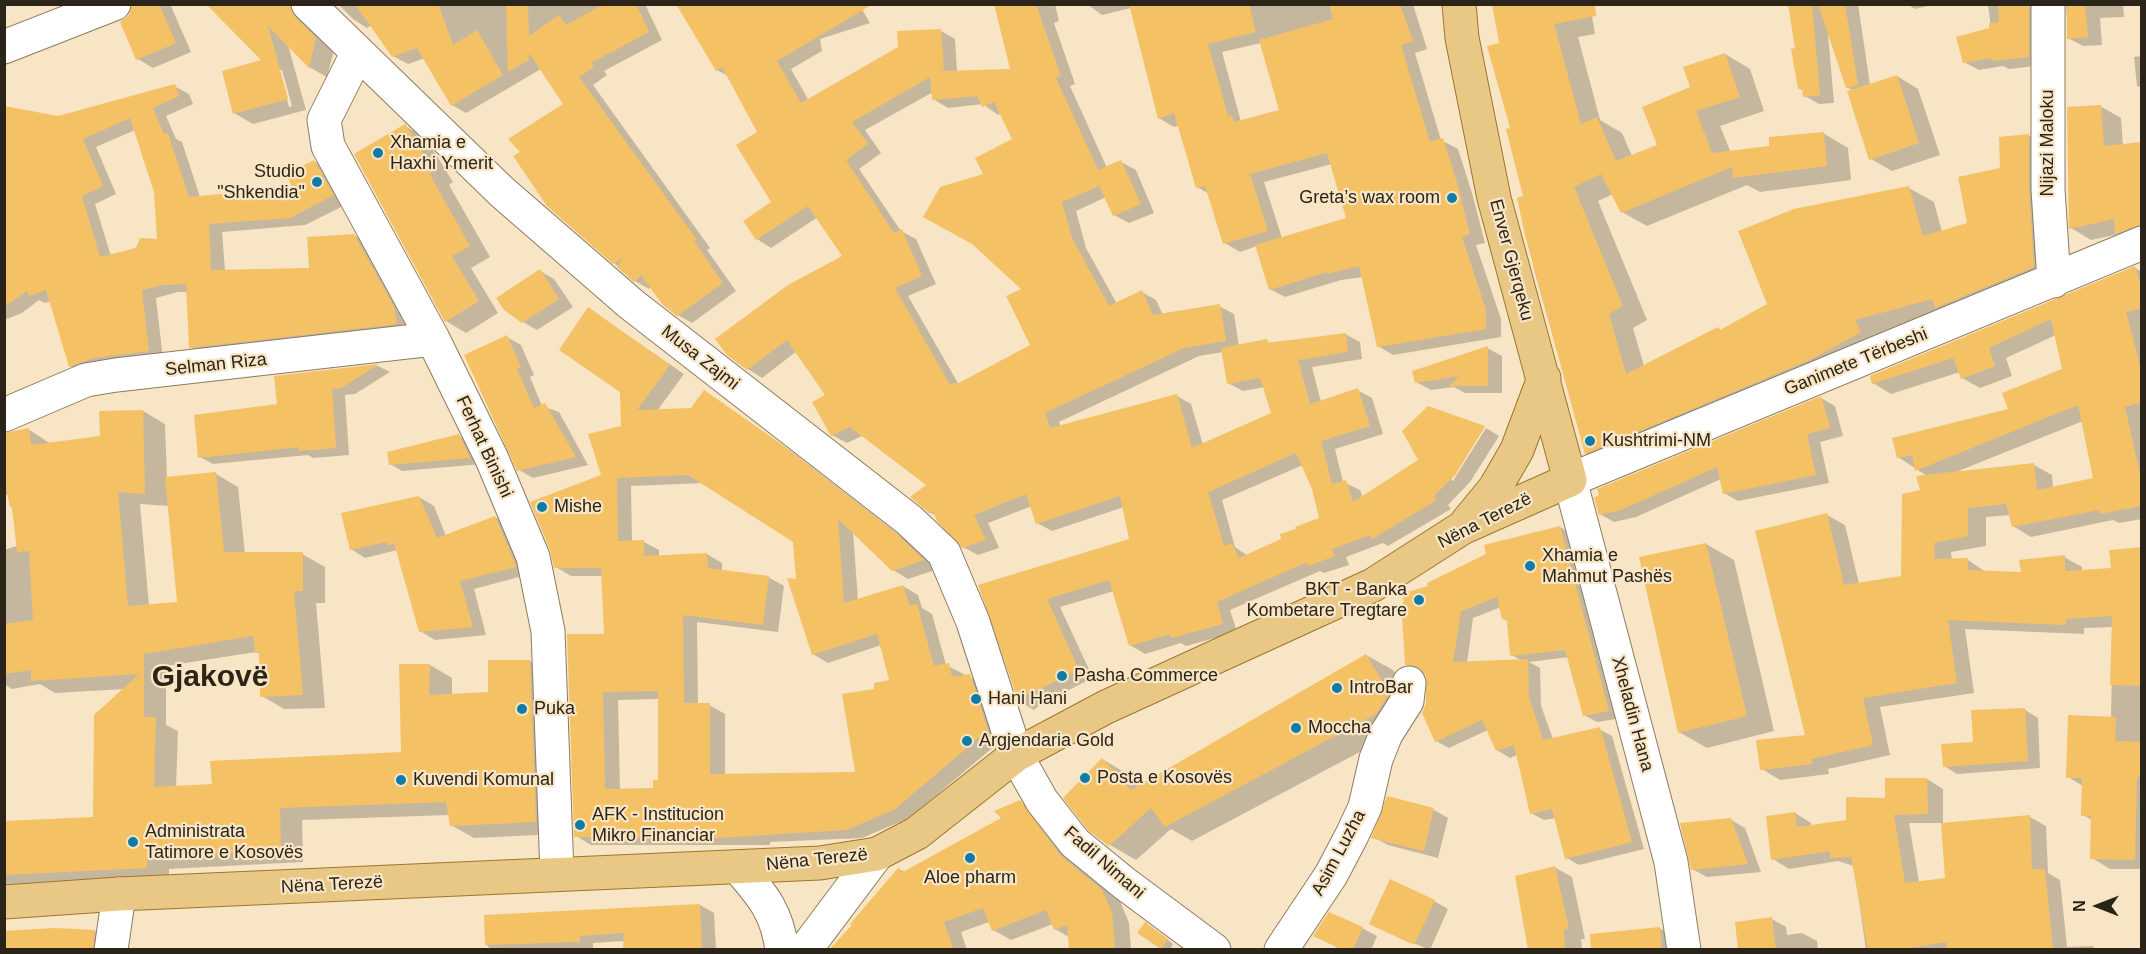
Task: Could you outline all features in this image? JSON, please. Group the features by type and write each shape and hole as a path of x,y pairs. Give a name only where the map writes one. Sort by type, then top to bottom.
{"main road":[{"name":"Enver Gjerqeku","path":"1457,20 1494,198 1570,480"},
{"path":"1462,528 1496,488 1517,450 1544,378"},
{"name":"Nëna Terezë","path":"4,902 119,894 820,863 877,854 917,833 1016,755 1106,707 1373,585 1462,528 1570,480"}],"street":[{"path":"4,47 114,4"},
{"name":"Musa Zajmi","path":"308,4 357,54 502,192 631,304 909,520 944,553 973,622 1016,755"},
{"name":"Nijazi Maloku","path":"2048,4 2048,190 2054,281"},
{"name":"Ferhat Binishi","path":"357,54 328,108 324,120 324,133 334,156 434,339 492,459 533,558 548,631 557,874"},
{"name":"Ganimete Tërbeshi","path":"1570,480 2142,243"},
{"name":"Selman Riza","path":"4,415 86,380 434,339"},
{"name":"Xheladin Hana","path":"1570,480 1671,862 1684,950"},
{"name":"Asim Luzha","path":"1281,950 1331,875 1353,835 1365,807 1376,759 1386,734 1407,701 1409,683"},
{"name":"Fadil Nimani","path":"1016,755 1042,801 1075,843 1124,884 1214,950"},
{"path":"805,950 877,854"},
{"path":"738,867 765,898 774,914 782,950"},
{"path":"111,950 119,894"}],"building":[{"path":"132,4 159,4 176,43 136,60 120,22 129,15"},
{"path":"206,4 290,4 295,17 316,38 309,68 268,26 288,99 233,114 222,71 261,60"},
{"path":"355,4 438,4 453,45 477,30 503,75 451,106 417,48 392,57"},
{"path":"506,4 528,4 529,36 559,15 566,25 604,4 636,4 649,32 591,63 594,67 579,77 697,240 694,241 723,283 677,316 662,304 641,275 634,282 617,267 623,258 613,264 547,206 513,156 520,152 508,139 563,104 529,53 529,60 508,72"},
{"path":"676,4 873,4 777,61 801,103 898,47 897,31 941,29 944,69 940,71 1010,69 994,4 1036,4 1061,76 1056,78 1098,170 1121,160 1141,204 1113,216 1099,186 1062,202 1072,238 1109,306 1142,290 1153,315 1220,304 1226,341 1184,348 1045,413 1050,428 1177,394 1192,448 1271,413 1260,378 1227,384 1221,348 1267,339 1268,343 1346,333 1348,352 1298,360 1310,404 1358,388 1370,426 1321,441 1332,484 1346,480 1353,502 1418,460 1402,431 1428,406 1485,426 1456,474 1434,496 1437,500 1372,539 1370,535 1332,549 1335,556 1308,566 1307,562 1217,602 1223,624 1171,638 1170,634 1129,646 1109,580 1047,599 1079,670 1027,695 1019,703 978,585 1129,539 1120,496 1036,524 1026,494 974,515 986,540 962,548 937,521 933,511 929,513 910,497 926,485 850,427 831,436 812,402 825,395 787,340 747,370 727,355 715,339 788,285 842,256 808,206 756,240 743,221 771,202 736,145 757,132 722,67 716,71","holes":["930,77 932,100 977,96 982,107 994,102 1012,139 975,158 983,174 940,187 923,217 972,244 1021,289 1006,296 1030,345 957,384 955,382 950,385 895,288 922,276 902,229 894,233 846,160 868,144 852,122","1296,453 1312,489 1319,518 1280,534 1281,539 1239,558 1232,543 1224,546 1208,492"]},
{"path":"1129,4 1249,4 1256,32 1208,44 1228,116 1232,115 1234,122 1279,110 1259,40 1333,19 1329,4 1400,4 1413,41 1401,45 1430,142 1443,138 1457,183 1470,234 1462,237 1486,310 1486,329 1377,347 1359,266 1327,274 1327,272 1269,290 1255,245 1346,218 1327,153 1250,174 1268,231 1223,244 1205,186 1196,188 1174,113 1158,119"},
{"path":"1492,4 1595,4 1596,16 1554,24 1581,124 1597,117 1616,161 1657,145 1642,107 1690,87 1683,67 1725,53 1740,97 1696,111 1712,153 1769,146 1769,137 1824,132 1827,166 1733,178 1732,167 1621,213 1601,174 1574,187 1623,306 1609,314 1626,374 1718,327 1720,330 1767,304 1738,231 1794,209 1909,186 1923,236 1967,223 1958,177 2000,168 1999,137 2029,134 2029,190 2034,267 1935,308 1932,299 1855,320 1861,332 1812,359 1585,454 1517,198 1523,196 1506,129 1510,128 1487,46 1499,43"},
{"path":"1788,4 1812,4 1820,95 1803,97 1802,88 1798,89 1791,49 1795,48"},
{"path":"1818,4 1845,4 1858,85 1846,88"},
{"path":"1998,4 2029,4 2029,57 1992,61 1992,58 1963,63 1956,37 1989,28 1989,23 1999,22"},
{"path":"2067,4 2085,4 2088,37 2067,39"},
{"path":"1897,75 1919,143 1869,160 1847,91"},
{"path":"175,84 179,96 153,108 164,134 168,133 189,197 292,187 286,174 314,160 334,195 290,218 209,224 211,270 309,268 307,237 354,234 394,307 397,324 189,348 186,284 163,285 142,290 149,351 93,358 69,367 46,290 29,296 27,291 4,307 4,106 58,116","holes":["130,118 154,192 157,239 140,238 136,248 100,257 82,196 103,186 83,139"]},
{"path":"2101,105 2104,146 2142,142 2142,225 2115,234 2114,219 2069,229 2067,107"},
{"path":"405,124 434,171 429,173 470,246 452,256 479,301 445,322 354,154"},
{"path":"2135,266 2142,290 2142,308 2126,312 2142,373 2142,402 2125,407 2142,483 2142,506 2099,514 2099,510 2012,527 2006,504 1968,508 1968,536 1934,543 1935,559 1968,558 1968,570 2021,572 2019,560 2065,555 2065,571 2111,568 2109,550 2142,547 2142,686 2110,685 2112,616 2066,619 2066,625 1948,620 1957,683 1863,698 1873,745 1811,759 1812,764 1760,770 1756,740 1805,735 1755,531 1827,513 1844,585 1901,576 1902,494 1920,490 1916,476 2034,463 2037,490 2093,478 2078,405 1915,471 1912,455 1897,458 1892,438 2008,409 2002,393 2062,369 2051,319 1989,348 1995,366 1961,379 1953,358 1872,384 1870,376"},
{"path":"540,269 559,299 522,323 504,310 496,298"},
{"path":"588,307 670,365 637,410 691,408 704,390 777,441 897,534 924,560 892,571 838,519 844,603 903,585 910,606 917,604 934,666 949,663 952,677 970,674 988,730 894,810 846,830 717,838 574,837 567,634 604,634 601,568 554,568 550,550 530,502 601,475 588,434 621,426 620,392 559,350","holes":["688,475 793,542 796,579 787,578 812,655 877,634 889,680 874,683 874,689 842,694 855,772 710,774 710,703 684,703 683,615 763,625 769,576 708,568 707,553 644,556 644,540 618,541 617,478","658,691 658,780 653,780 653,788 605,789 603,692"]},
{"path":"507,335 521,367 517,369 534,408 545,403 576,457 517,471 464,355"},
{"path":"1488,346 1488,386 1449,386 1460,376 1415,383 1412,371"},
{"path":"379,364 341,388 332,389 336,448 299,451 299,447 198,458 194,415 277,404 274,376"},
{"path":"1821,396 1830,428 1807,434 1816,475 1723,494 1717,467 1621,510 1599,515 1594,498 1599,495 1597,489"},
{"path":"143,410 145,494 118,492 128,606 177,602 165,477 216,472 224,552 303,552 303,591 294,591 303,695 260,697 259,652 255,653 253,636 144,654 144,717 156,717 154,787 212,784 210,761 401,752 399,664 430,664 429,695 488,692 488,660 530,660 536,822 450,826 446,802 280,808 281,850 147,857 147,868 4,875 4,821 93,817 94,715 139,674 31,681 31,670 4,674 4,624 33,620 29,551 17,552 12,507 10,507 4,478 4,433 29,428 31,445 100,436 99,411"},
{"path":"459,434 470,458 389,465 387,452"},
{"path":"419,496 437,538 495,516 515,563 516,567 460,581 473,627 419,632 394,543 388,546 386,542 350,550 341,513"},
{"path":"1560,526 1609,711 1583,716 1565,650 1510,656 1507,621 1502,619 1497,597 1461,611 1453,662 1528,659 1529,697 1543,740 1600,727 1632,842 1565,859 1552,809 1530,814 1514,745 1496,751 1482,720 1435,742 1422,713 1426,703 1426,676 1420,668 1405,665 1402,615 1404,593 1428,586 1427,583 1486,554 1484,545"},
{"path":"1706,543 1747,716 1678,733 1639,557"},
{"path":"1366,654 1389,693 1376,714 1165,827 1151,808 1109,846 1088,830 1063,798 1102,758 1131,790"},
{"path":"2025,708 2028,761 1943,767 1941,744 1973,742 1971,710"},
{"path":"2068,715 2116,717 2115,741 2142,742 2142,777 2137,777 2135,860 2090,859 2091,816 2081,816 2082,778 2066,778"},
{"path":"1885,778 1927,778 1928,814 1894,815 1905,883 1945,878 1941,823 2030,815 2032,869 2045,869 2053,950 1947,950 1946,942 1898,950 1868,950 1851,857 1830,858 1830,851 1771,860 1766,816 1795,812 1797,827 1846,820 1846,797 1885,798"},
{"path":"1387,796 1434,808 1424,851 1371,838"},
{"path":"1020,800 1060,855 1102,890 1112,912 1115,950 1069,950 1067,925 1054,930 1046,910 992,931 983,908 944,922 954,950 829,950 899,867 901,873 1001,818 994,811"},
{"path":"1731,818 1748,864 1691,870 1680,823"},
{"path":"1555,866 1569,929 1564,930 1565,950 1528,950 1515,876"},
{"path":"1390,879 1435,900 1414,945 1369,924"},
{"path":"700,904 702,948 623,950 624,933 580,936 580,942 485,945 484,915"},
{"path":"1329,912 1363,927 1353,950 1343,950 1313,936"},
{"path":"1772,917 1776,950 1738,950 1735,922"},
{"path":"1145,922 1168,939 1161,949 1137,933"},
{"path":"1660,927 1662,950 1591,950 1590,934"},
{"path":"55,928 95,930 93,950 4,950 4,931"}],"place":[{"name":"Xhamia e Haxhi Ymerit","path":"378,153"},
{"name":"Studio \"Shkendia\"","path":"317,182"},
{"name":"Greta’s wax room","path":"1452,198"},
{"name":"Kushtrimi-NM","path":"1590,441"},
{"name":"Mishe","path":"542,507"},
{"name":"Xhamia e Mahmut Pashës","path":"1530,566"},
{"name":"BKT - Banka Kombetare Tregtare","path":"1419,600"},
{"name":"Pasha Commerce","path":"1062,676"},
{"name":"IntroBar","path":"1337,688"},
{"name":"Hani Hani","path":"976,699"},
{"name":"Puka","path":"522,709"},
{"name":"Moccha","path":"1296,728"},
{"name":"Argjendaria Gold","path":"967,741"},
{"name":"Posta e Kosovës","path":"1085,778"},
{"name":"Kuvendi Komunal","path":"401,780"},
{"name":"AFK - Institucion Mikro Financiar","path":"580,825"},
{"name":"Administrata Tatimore e Kosovës","path":"133,842"},
{"name":"Aloe pharm","path":"970,858"}],"district":[{"name":"Gjakovë","path":"210,678"}]}
